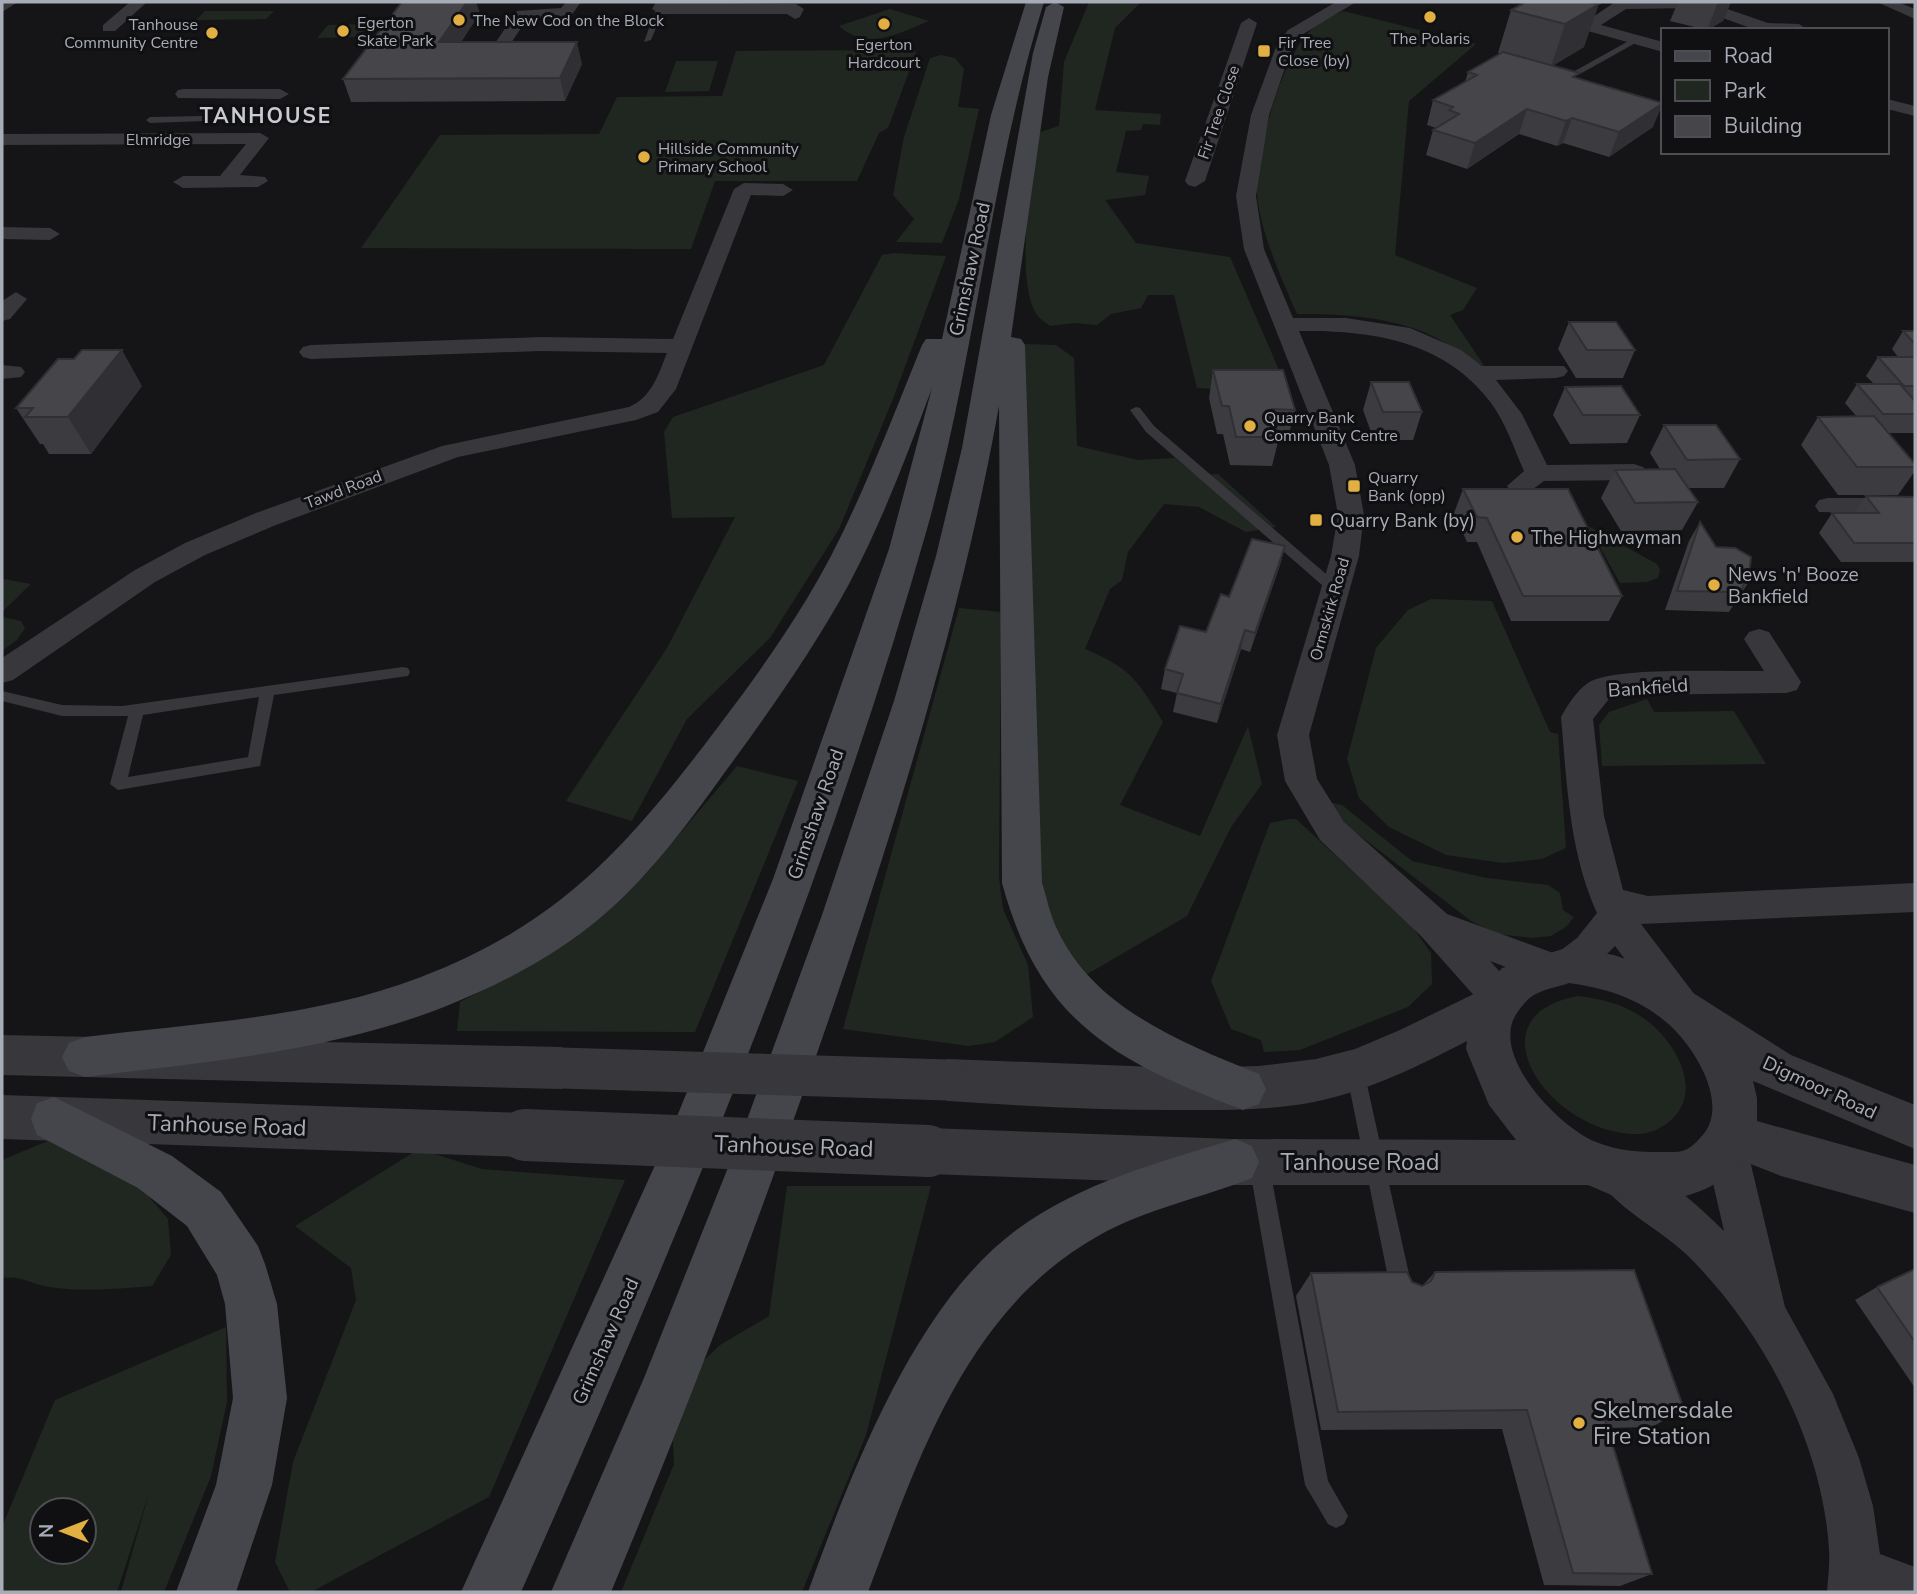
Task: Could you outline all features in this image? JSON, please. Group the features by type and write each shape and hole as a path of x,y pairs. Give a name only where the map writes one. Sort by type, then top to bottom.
{"main road":[{"name":"Grimshaw Road","path":"581,1592 648,1439 717,1266 866,853 910,716 970,482 1010,71 1035,2"},
{"name":"Grimshaw Road","path":"491,1592 623,1304 782,910 878,636 991,259 1040,73 1065,7"},
{"path":"1010,18 1010,71"},
{"path":"85,1057 306,1028 400,1004 474,975 554,929 619,876 695,787 752,709 833,582 881,478 991,259"},
{"path":"991,259 1022,883 1038,936 1075,992 1111,1024 1160,1055 1243,1089"},
{"path":"54,1119 156,1172 204,1209 240,1264 251,1304 260,1398 244,1485 206,1592"},
{"path":"838,1592 895,1449 956,1330 1016,1261 1079,1219 1168,1184 1247,1162"}],"street":[{"path":"2,16 10,2"},
{"path":"109,28 139,2"},
{"path":"499,49 522,14 566,13 573,2"},
{"name":"Ormskirk Road","path":"1348,2 1315,18 1294,33 1263,45 1259,115 1246,196 1254,249 1342,465 1351,515 1345,555 1293,736 1301,781 1332,831 1434,925 1497,1001"},
{"path":"1529,2 1550,16 1661,46"},
{"path":"1587,28 1622,4 1697,2 1727,16 1768,28"},
{"path":"1885,2 1915,13"},
{"path":"661,6 796,9 794,14"},
{"name":"Fir Tree Close","path":"1195,181 1263,45 1249,23"},
{"path":"184,94 280,94"},
{"path":"183,139 227,94"},
{"path":"1889,106 1915,111"},
{"name":"Elmridge","path":"2,140 260,138 226,181"},
{"path":"183,182 258,181"},
{"name":"Tawd Road","path":"2,672 145,576 195,549 278,514 451,450 606,421 649,407 662,394 744,189 783,190"},
{"path":"2,233 50,234"},
{"path":"2,299 16,299 2,314"},
{"path":"1285,325 1376,325 1431,344 1475,373 1500,398 1529,480 1634,472"},
{"path":"311,352 541,344 681,346"},
{"path":"1475,373 1556,371"},
{"path":"1828,506 1915,506"},
{"name":"Bankfield","path":"1688,1013 1612,907 1592,848 1577,717 1599,690 1622,686 1786,682 1759,639"},
{"path":"2,1055 561,1068 1141,1089 1243,1089 1332,1077 1422,1043 1497,1001 1520,978 1559,966 1591,951 1612,907 1648,911 1915,898"},
{"name":"Ormskirk Road","path":"1434,925 1559,966"},
{"path":"1559,966 1621,974 1647,984 1688,1013 1716,1045 1731,1075 1736,1106 1728,1139 1765,1314"},
{"path":"1497,1001 1489,1040 1490,1058 1502,1088 1522,1118 1551,1143 1602,1169 1672,1214 1714,1251 1765,1314 1821,1421 1850,1504 1855,1582 1914,1592"},
{"name":"Digmoor Road","path":"1688,1013 1775,1070 1915,1127"},
{"name":"Tanhouse Road","path":"2,1117 1247,1162 1602,1169"},
{"path":"1602,1169 1651,1178 1682,1175 1708,1163 1728,1139"},
{"path":"1728,1139 1915,1189"}],"lane":[{"path":"647,40 661,6"},
{"path":"1557,84 1637,40"},
{"path":"150,120 202,119"},
{"path":"1136,411 1150,429 1335,590"},
{"path":"2,695 34,708 78,714 138,711 403,672"},
{"path":"138,711 118,784 255,762 267,691"},
{"path":"1355,1069 1402,1295"},
{"path":"1247,1162 1317,1485 1336,1516"}],"green space":[{"path":"1089,2 1141,2 1115,28 1095,110 1161,114 1160,125 1143,124 1141,130 1126,131 1116,172 1149,176 1145,195 1105,200 1136,243 1230,257 1289,393 1197,388 1174,295 1148,295 1141,308 1111,314 1097,325 1074,323 1050,326 1037,315 1030,299 1027,278 1026,227 1037,133 1059,126 1064,62"},
{"name":"Egerton Hardcourt","path":"890,9 929,21 895,35 872,39 850,34 839,26"},
{"path":"205,11 274,11 266,19 196,20"},
{"path":"1343,11 1476,44 1409,101 1395,255 1477,288 1463,310 1450,315 1485,367 1424,332 1393,322 1362,317 1297,314 1277,268 1265,234 1258,201 1259,169 1267,128 1280,85 1297,48 1315,27"},
{"name":"Egerton Skate Park","path":"369,24 359,37 317,38 328,25"},
{"name":"Hillside Community Primary School","path":"914,50 916,53 888,128 879,133 857,181 715,181 691,249 361,248 440,135 599,134 617,97 722,96 736,51"},
{"path":"941,55 955,58 964,69 958,107 979,109 959,199 942,243 896,242 914,219 893,195 904,137 930,58"},
{"path":"676,61 718,61 709,91 665,92"},
{"path":"893,253 946,256 893,399 839,529 770,638 687,719 632,821 566,801 667,648 735,517 672,518 664,432 673,417 824,365 882,255"},
{"path":"1025,344 1056,345 1074,358 1077,446 1138,460 1175,458 1198,476 1218,474 1276,527 1246,532 1199,507 1164,504 1128,552 1122,580 1110,589 1085,649 1113,663 1132,677 1163,722 1120,805 1200,836 1248,726 1262,784 1231,827 1187,916 1084,976 1052,932 1028,837"},
{"path":"1588,526 1657,564 1660,570 1658,578 1647,582 1620,583"},
{"path":"4,579 31,584 2,612 2,581"},
{"path":"1431,599 1492,601 1550,732 1558,734 1566,848 1542,859 1503,863 1446,855 1389,827 1359,798 1347,759 1376,648 1408,610"},
{"path":"959,608 1001,612 999,877 1003,909 1028,965 1033,1017 995,1042 969,1046 843,1029"},
{"path":"2,617 21,621 25,628 17,640 2,651"},
{"path":"1647,699 1654,712 1734,711 1766,764 1602,766 1599,725 1609,712"},
{"path":"737,766 798,781 695,1032 457,1031 460,1002 534,963 644,876"},
{"path":"1329,802 1342,805 1412,861 1487,878 1548,885 1560,893 1563,910 1574,917 1566,927 1551,936 1532,938 1497,934 1471,921 1346,825"},
{"path":"1296,819 1411,925 1431,953 1432,984 1408,1007 1300,1050 1264,1052 1261,1040 1231,1029 1211,981 1270,823"},
{"path":"1578,996 1607,1001 1635,1012 1669,1043 1682,1068 1685,1093 1682,1106 1666,1124 1642,1134 1605,1129 1576,1115 1551,1096 1534,1072 1525,1048 1529,1026 1545,1008"},
{"path":"48,1141 86,1146 139,1185 168,1219 171,1255 152,1286 75,1289 2,1278 2,1160"},
{"path":"419,1149 482,1169 625,1180 489,1497 311,1592 290,1592 275,1562 293,1462 356,1300 351,1268 295,1226"},
{"path":"787,1186 931,1186 866,1435 802,1592 621,1592 674,1464 672,1424 692,1372 720,1345 769,1316"},
{"path":"226,1327 227,1402 211,1476 164,1592 121,1592 149,1493 117,1592 2,1592 2,1527 55,1400"}],"building":[{"path":"402,2 467,2 439,42 577,42 560,78 343,79"},
{"path":"1526,2 1599,4 1565,24 1511,10"},
{"path":"1503,52 1579,73 1573,77 1661,104 1619,132 1572,118 1566,121 1527,109 1475,143 1433,130 1459,114 1449,110 1453,107 1433,100 1477,75 1468,72"},
{"path":"1569,322 1616,322 1635,350 1587,350"},
{"path":"1903,331 1915,331 1915,344"},
{"path":"82,350 122,350 68,417 25,417 33,408 16,408 58,359 74,359"},
{"path":"1878,357 1915,357 1915,386 1904,386"},
{"path":"1213,370 1283,370 1295,410 1272,409 1279,437 1236,437 1229,406 1222,406"},
{"path":"1371,382 1409,382 1422,412 1383,412"},
{"path":"1857,384 1900,384 1915,401 1915,414 1883,414"},
{"path":"1621,386 1640,415 1583,415 1565,387"},
{"path":"1874,416 1915,467 1857,467 1818,417"},
{"path":"1664,425 1716,425 1740,459 1687,460"},
{"path":"1675,469 1698,502 1635,503 1615,470"},
{"path":"1463,489 1568,489 1622,596 1523,596 1487,518 1477,517"},
{"path":"1866,496 1915,497 1915,543 1854,543 1832,513 1879,513"},
{"path":"1700,522 1716,547 1735,548 1751,557 1748,583 1744,583 1741,592 1677,591"},
{"path":"1252,539 1285,546 1255,633 1245,630 1221,704 1177,693 1183,674 1165,669 1180,626 1206,632 1221,594 1229,597"},
{"path":"1915,1269 1915,1342 1877,1287"},
{"path":"1634,1270 1684,1409 1602,1410 1652,1574 1573,1573 1527,1410 1338,1412 1311,1273 1407,1272 1412,1282 1422,1286 1431,1281 1435,1272"}],"place":[{"name":"The Polaris","path":"1430,17"},
{"name":"The New Cod on the Block","path":"459,20"},
{"name":"Egerton Hardcourt","path":"884,24"},
{"name":"Egerton Skate Park","path":"343,31"},
{"name":"Tanhouse Community Centre","path":"212,33"},
{"name":"Fir Tree Close (by)","path":"1264,51"},
{"name":"Hillside Community Primary School","path":"644,157"},
{"name":"Quarry Bank Community Centre","path":"1250,426"},
{"name":"Quarry Bank (opp)","path":"1354,486"},
{"name":"Quarry Bank (by)","path":"1316,520"},
{"name":"The Highwayman","path":"1517,537"},
{"name":"News 'n' Booze Bankfield","path":"1714,585"},
{"name":"Skelmersdale Fire Station","path":"1579,1423"}],"district":[{"name":"TANHOUSE","path":"266,116"}]}
